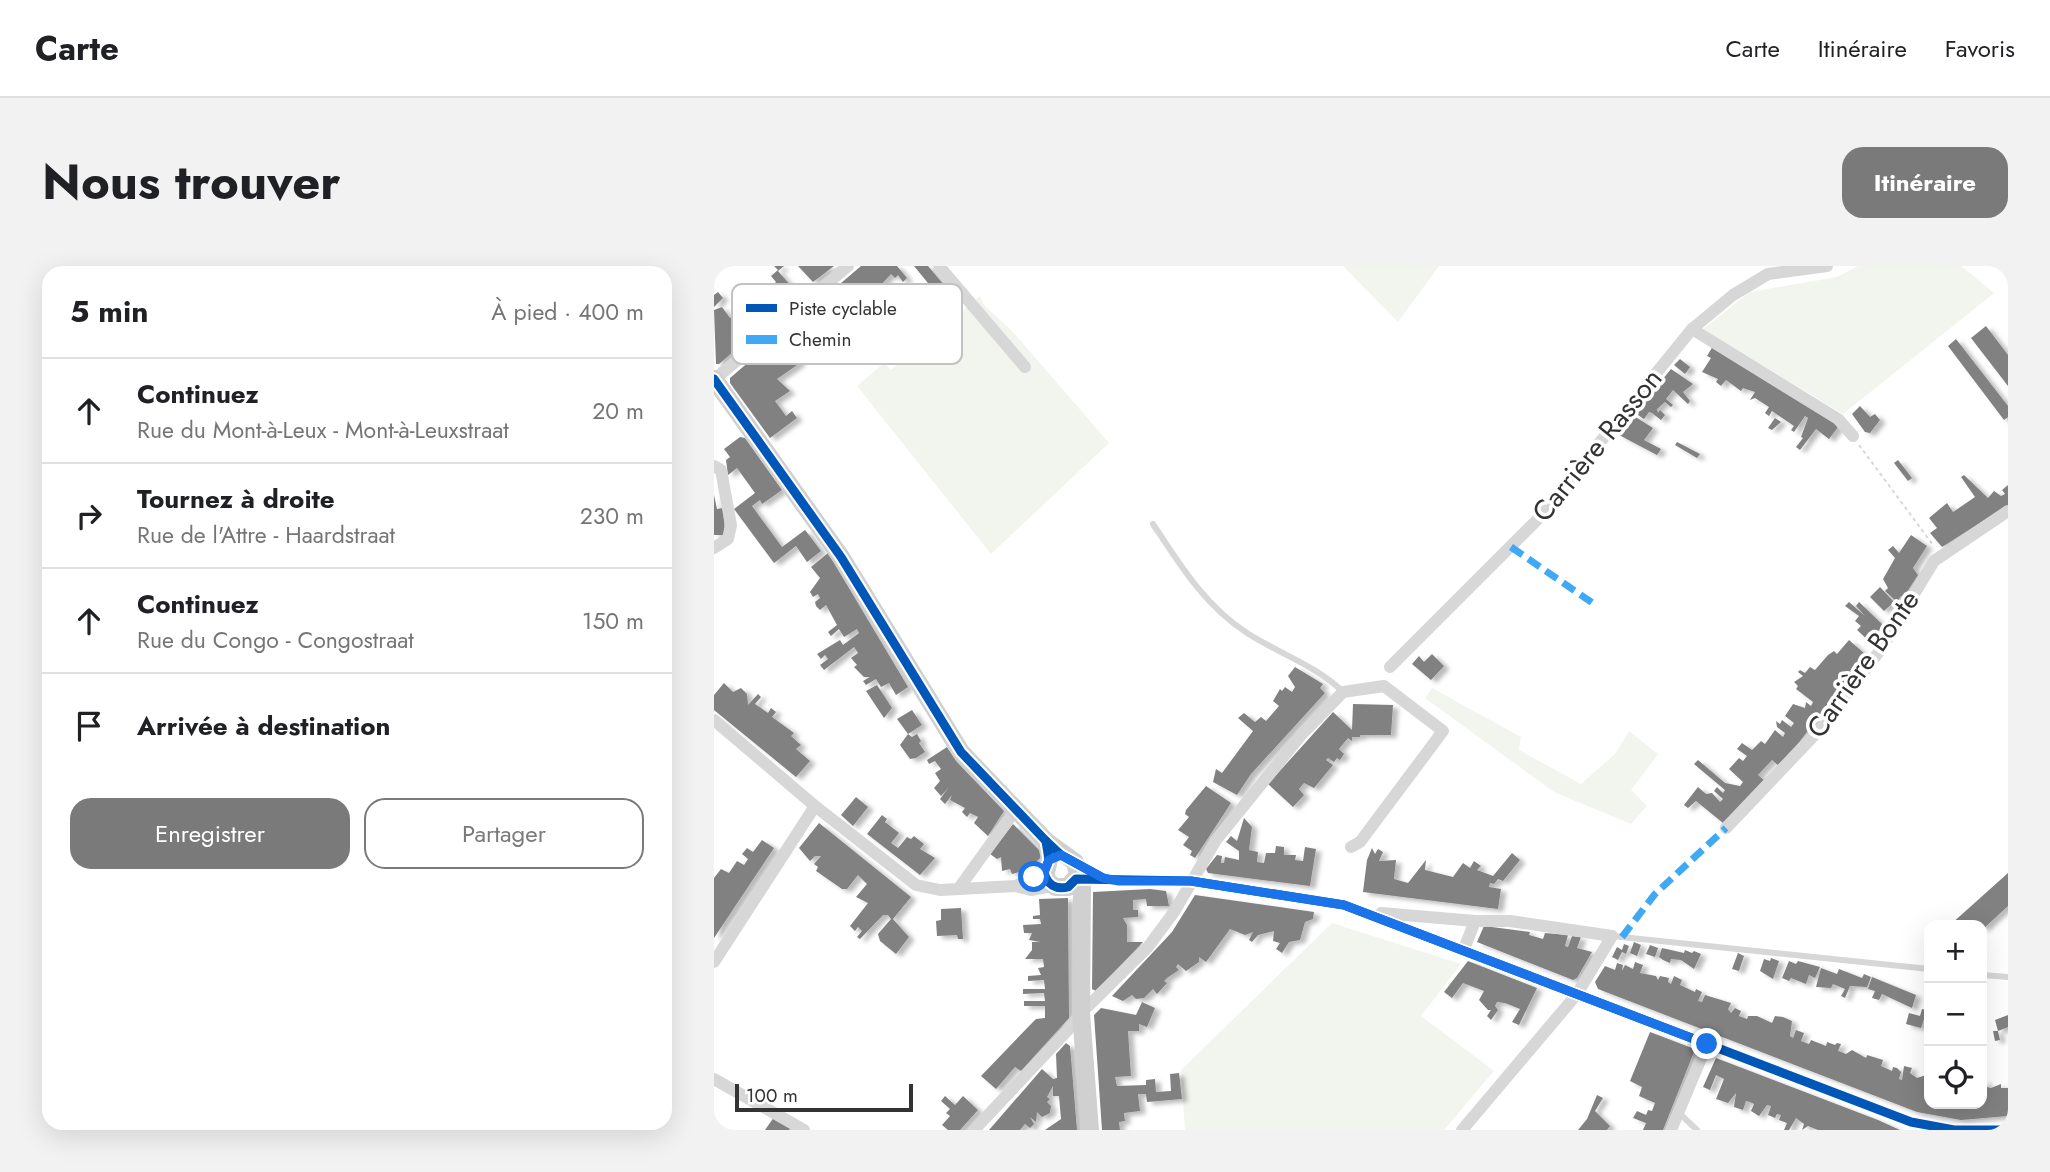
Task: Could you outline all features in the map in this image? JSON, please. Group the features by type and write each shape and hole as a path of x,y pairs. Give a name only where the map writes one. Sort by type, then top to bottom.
{"main road":[{"path":"714,380 841,557 961,752 1046,841 1063,872 1079,911 1081,1013 1090,1130"}],"street":[{"path":"827,284 848,266"},
{"path":"939,266 954,284"},
{"name":"Carrière Rasson","path":"1390,667 1536,521 1692,330 1733,295 1768,274 1827,266"},
{"path":"962,293 1025,366"},
{"path":"1692,330 1838,419 1853,436"},
{"path":"714,380 733,364"},
{"path":"714,466 720,470 731,525 728,539 714,548"},
{"name":"Carrière Bonte","path":"1726,828 1824,726 1881,649 1940,554 2008,511"},
{"path":"974,1130 1081,1013 1148,947 1242,804 1302,734 1343,692 1384,686 1443,731 1360,842 1351,847"},
{"path":"714,720 815,806 916,885 940,890 1016,886 1063,872 1119,881 1191,881 1344,905 1911,1122 1924,1130"},
{"path":"714,962 815,806"},
{"path":"959,888 1016,809"},
{"path":"1369,913 1475,921 1510,920 1612,936 1577,995 1462,1130"},
{"path":"1464,949 1475,921"},
{"path":"1671,1130 1707,1044"},
{"path":"714,1079 804,1130"},
{"path":"1911,1122 1954,1129 2001,1130"}],"lane":[{"path":"1153,524 1201,596 1244,632 1331,680 1343,692"},
{"path":"1612,936 1924,968"},
{"path":"1987,975 2008,977"},
{"path":"1678,1112 1697,1130"}],"path":[{"path":"1853,436 1940,554"}],"shaded area":[{"path":"1343,266 1439,266 1398,322"},
{"path":"1858,266 1961,266 1994,293 1843,414 1703,329 1750,292 1837,277"},
{"path":"980,296 984,305 1013,332 1109,443 991,554 857,386 883,364 891,370 898,364 962,364 962,311"},
{"path":"1432,688 1521,737 1519,750 1581,784 1615,754 1629,731 1658,754 1631,790 1647,806 1631,824 1554,792 1425,698"},
{"path":"1332,923 1461,964 1421,1016 1494,1071 1444,1130 1185,1130 1181,1070"}],"building":[{"path":"774,266 784,266 778,271 789,284 774,284 776,282 771,276 778,270"},
{"path":"798,266 834,266 813,282"},
{"path":"861,266 897,266 907,278 903,282 898,275 895,278 891,274 882,284 840,284"},
{"path":"914,266 928,266 943,284 929,284"},
{"path":"718,292 723,298 714,307 714,295"},
{"path":"722,307 730,318 732,316 732,353 716,364 714,310"},
{"path":"1986,326 2008,355 2008,386 1971,338"},
{"path":"1956,339 2008,406 2008,417 2004,420 1948,346"},
{"path":"1713,346 1839,426 1829,439 1816,429 1800,450 1796,447 1803,438 1801,437 1808,418 1805,416 1794,432 1791,430 1794,426 1772,411 1769,416 1765,413 1769,407 1755,398 1750,400 1755,392 1743,388 1741,391 1726,380 1721,386 1716,382 1718,379 1702,372 1711,358 1707,356"},
{"path":"1680,359 1690,367 1685,374 1674,365"},
{"path":"746,364 799,364 777,379 790,391 775,401 786,416 792,411 797,418 770,438 730,383 730,378"},
{"path":"1671,369 1693,384 1683,392 1690,401 1688,404 1673,390 1666,399 1673,405 1671,407 1665,402 1657,409 1658,413 1660,410 1665,415 1661,420 1649,412 1644,419 1635,413"},
{"path":"1860,406 1870,417 1875,414 1880,420 1870,433 1865,432 1852,414"},
{"path":"1634,416 1653,428 1644,440 1661,449 1657,455 1619,435"},
{"path":"1775,418 1781,422 1772,430 1768,428"},
{"path":"740,437 745,438 782,490 762,504 760,500 752,506 782,547 805,530 821,551 807,562 796,546 774,563 734,509 755,493 737,468 728,475 726,460 730,457 724,449"},
{"path":"1677,442 1700,454 1697,458 1675,445"},
{"path":"1898,460 1912,478 1908,481 1894,463"},
{"path":"1964,475 1988,498 1994,491 2001,496 2005,494 2002,490 2008,485 2008,505 1942,547 1930,533 1937,528 1929,518 1947,503 1953,512 1975,497 1961,477"},
{"path":"714,495 717,509 723,508 725,535 714,535"},
{"path":"1911,535 1927,546 1913,568 1918,575 1903,598 1901,596 1897,602 1885,591 1888,588 1883,579 1895,558 1888,550 1893,546 1899,553"},
{"path":"828,553 908,687 896,695 889,683 881,687 876,679 866,685 863,681 870,677 864,677 854,667 857,665 851,658 858,653 854,647 824,670 820,665 828,659 825,655 821,659 817,654 840,640 843,645 859,633 857,629 844,637 839,629 831,636 828,632 837,625 826,605 820,610 816,606 815,602 820,598 818,594 813,597 810,592 820,578 811,567"},
{"path":"1880,587 1894,602 1884,611 1870,597"},
{"path":"1849,602 1865,616 1856,606 1859,602 1883,625 1870,642 1857,630 1861,626 1855,621 1859,616 1845,606"},
{"path":"1849,640 1865,654 1786,760 1779,766 1772,760 1758,775 1765,781 1723,823 1696,801 1688,808 1684,805 1698,787 1706,794 1712,793 1720,802 1723,799 1714,791 1717,787 1723,793 1725,790 1694,764 1698,760 1725,783 1740,786 1743,782 1729,769 1739,758 1743,761 1747,756 1737,749 1742,743 1752,750 1761,741 1765,744 1775,730 1783,737 1785,733 1777,727 1776,721 1780,724 1782,720 1791,727 1794,723 1785,716 1793,704 1805,708 1806,702 1811,706 1813,702 1796,689 1798,686 1794,682 1803,676 1798,672 1800,670 1805,673 1810,667 1815,670 1828,655 1834,651 1837,654"},
{"path":"1432,654 1444,666 1431,680 1412,664 1419,656 1424,662"},
{"path":"1295,667 1323,684 1320,688 1325,693 1251,774 1237,795 1213,782 1216,769 1222,773 1253,731 1238,718 1244,713 1255,722 1261,717 1266,721 1279,706 1273,701 1280,689 1282,691 1285,687 1292,692 1295,687 1288,676"},
{"path":"724,683 733,692 741,688 747,694 748,705 758,694 761,697 755,704 768,713 771,708 776,712 772,717 794,733 791,736 801,745 796,749 810,761 796,777 714,710 714,695"},
{"path":"877,685 892,708 884,718 866,691"},
{"path":"1353,704 1393,705 1391,735 1360,735 1352,737 1352,741 1348,738 1339,749 1344,754 1340,760 1326,760 1333,765 1314,788 1304,783 1299,789 1304,795 1293,807 1268,784 1333,712 1352,730"},
{"path":"912,710 922,725 908,734 897,719"},
{"path":"908,734 912,737 917,734 925,752 916,758 910,759 900,745"},
{"path":"947,747 956,761 1004,811 988,836 974,823 978,817 970,813 967,817 962,812 965,808 950,800 952,795 945,804 940,799 949,787 941,796 934,788 940,781 935,773 941,769 935,761 929,764 927,760"},
{"path":"1206,786 1231,803 1195,858 1190,855 1192,851 1183,845 1189,837 1178,830 1189,817 1185,814 1186,810"},
{"path":"856,797 868,807 853,826 841,815"},
{"path":"882,815 887,819 885,822 899,833 891,843 898,848 907,837 911,839 914,836 924,844 920,849 935,858 920,875 867,834"},
{"path":"1244,818 1252,827 1249,850 1258,852 1257,862 1264,863 1266,853 1275,853 1276,846 1284,847 1284,855 1296,855 1295,860 1303,861 1305,847 1316,849 1310,886 1208,873 1206,869 1217,855 1222,856 1221,863 1224,863 1225,857 1239,860 1239,851 1226,842 1231,836 1237,841"},
{"path":"819,823 911,897 893,919 909,937 896,954 880,941 878,934 891,919 888,915 883,915 860,939 857,937 862,931 858,927 855,931 850,926 868,903 856,897 867,884 858,875 847,889 842,889 816,871 818,867 814,864 821,856 815,856 810,861 799,848"},
{"path":"1013,824 1044,855 1026,870 1012,874 1010,869 1002,871 1001,857 997,859 990,854"},
{"path":"762,840 774,848 714,938 714,878 721,869 729,873 737,861 744,865 748,859 742,854 747,848 753,852"},
{"path":"1372,848 1375,854 1378,849 1383,852 1379,861 1396,860 1394,879 1408,883 1426,860 1425,870 1453,877 1463,863 1470,868 1474,861 1481,866 1477,870 1493,876 1512,853 1520,860 1503,881 1498,879 1494,884 1490,883 1489,887 1501,889 1498,909 1363,892 1367,860"},
{"path":"2008,873 2008,906 1987,925 1987,920 1956,920"},
{"path":"1150,889 1166,891 1169,906 1147,906 1146,899 1133,900 1133,910 1138,910 1138,917 1123,918 1127,925 1127,942 1143,942 1096,991 1092,989 1093,892"},
{"path":"1195,895 1314,912 1313,919 1305,922 1300,940 1289,942 1282,953 1276,949 1280,943 1273,941 1274,931 1258,935 1252,942 1249,940 1253,932 1245,935 1230,929 1206,962 1199,957 1199,962 1186,971 1178,964 1176,967 1179,970 1164,981 1167,983 1157,994 1153,989 1144,998 1136,999 1132,995 1123,1001 1112,996 1172,932"},
{"path":"1068,898 1069,1018 1021,1071 1015,1067 996,1089 981,1076 1036,1019 1045,1018 1045,1006 1024,1006 1024,1001 1045,1001 1044,993 1023,994 1023,989 1045,989 1044,980 1028,981 1028,976 1041,975 1038,968 1044,967 1043,959 1025,959 1032,950 1032,942 1041,942 1029,940 1032,933 1024,933 1023,925 1041,924 1040,919 1033,919 1033,916 1040,915 1039,899"},
{"path":"961,908 963,939 958,939 957,935 937,936 936,921 941,920 941,909"},
{"path":"1484,926 1530,932 1529,935 1543,939 1545,933 1568,935 1565,946 1568,947 1572,936 1581,937 1577,948 1592,952 1577,978 1573,980 1477,942"},
{"path":"1634,942 1641,945 1637,956 1630,953"},
{"path":"1624,944 1629,946 1626,954 1622,952 1618,960 1612,957 1617,947 1622,950"},
{"path":"1650,945 1658,948 1655,957 1646,954"},
{"path":"1662,948 1701,954 1694,969 1681,960 1671,959 1670,963 1663,960 1659,957"},
{"path":"1738,953 1744,956 1739,971 1732,969"},
{"path":"1771,958 1779,961 1773,979 1760,971 1764,959 1770,961"},
{"path":"1468,961 1537,988 1519,1025 1512,1022 1520,1009 1505,1003 1497,1002 1495,1006 1498,1010 1491,1020 1487,1016 1491,1010 1479,1000 1484,991 1463,983 1452,998 1444,992"},
{"path":"1789,961 1820,967 1815,978 1809,975 1806,984 1791,978 1789,981 1782,978"},
{"path":"1635,962 1643,965 1640,973 1656,976 1658,980 1660,976 1669,978 1668,982 1671,984 1674,976 1682,980 1680,985 1695,992 1696,989 1702,992 1698,1001 1702,1002 1705,995 1731,1003 1728,1009 1731,1013 1735,1008 1741,1011 1739,1016 1747,1019 1748,1016 1757,1016 1772,1023 1775,1016 1783,1017 1792,1021 1790,1036 1793,1038 1796,1030 1804,1033 1801,1041 1809,1044 1811,1040 1826,1046 1827,1042 1835,1045 1837,1043 1841,1044 1838,1051 1846,1054 1852,1050 1866,1058 1867,1055 1883,1060 1881,1066 1892,1071 1893,1067 1897,1068 1901,1072 1899,1079 1902,1080 1904,1066 1912,1068 1910,1073 1917,1078 1924,1076 1924,1109 1987,1109 1987,1087 2001,1084 2001,1088 2008,1088 2008,1116 1961,1120 1917,1112 1598,989 1595,982 1605,966 1615,970 1617,963 1623,965 1622,971 1625,965 1633,969"},
{"path":"1821,968 1837,974 1839,969 1862,978 1864,974 1871,977 1867,987 1850,986 1845,998 1841,996 1845,989 1833,984 1831,988 1816,987"},
{"path":"1872,977 1916,995 1912,1008 1882,994 1879,1000 1872,998 1875,991 1868,989"},
{"path":"1142,1002 1155,1008 1147,1027 1139,1024 1139,1031 1128,1031 1131,1076 1115,1077 1117,1086 1146,1085 1146,1080 1155,1079 1156,1092 1171,1091 1170,1074 1179,1073 1182,1099 1147,1102 1146,1094 1138,1094 1140,1111 1124,1113 1125,1121 1119,1122 1120,1130 1102,1130 1094,1015 1101,1008 1136,1015"},
{"path":"1924,1009 1921,1028 1906,1024 1909,1013 1920,1016"},
{"path":"2008,1015 2008,1027 1998,1031 1995,1020"},
{"path":"1993,1031 1998,1031 2000,1040 1995,1041"},
{"path":"1650,1032 1692,1048 1694,1052 1663,1130 1643,1130 1646,1123 1633,1118 1637,1111 1646,1115 1648,1110 1652,1111 1655,1103 1639,1096 1642,1087 1630,1081"},
{"path":"1066,1043 1070,1046 1077,1130 1045,1130 1061,1119 1059,1096 1053,1096 1053,1086 1047,1097 1050,1099 1047,1102 1051,1106 1050,1113 1042,1117 1037,1112 1036,1122 1030,1117 1034,1124 1030,1128 1025,1124 1020,1130 989,1130 1042,1069 1053,1079 1057,1078 1056,1054"},
{"path":"1716,1058 1900,1130 1818,1130 1808,1126 1802,1130 1804,1124 1796,1118 1789,1130 1784,1130 1787,1123 1779,1120 1781,1115 1777,1114 1775,1118 1768,1115 1771,1106 1767,1105 1759,1116 1751,1111 1754,1104 1750,1102 1746,1101 1743,1110 1734,1107 1736,1093 1728,1103 1716,1099 1724,1079 1716,1075 1710,1090 1703,1087"},
{"path":"1597,1095 1603,1098 1595,1111 1610,1126 1607,1130 1578,1130 1587,1119"},
{"path":"945,1096 955,1105 963,1096 978,1110 960,1130 948,1130 942,1125 950,1116 946,1113 950,1109 941,1101"},
{"path":"774,1117 791,1127 789,1130 765,1130"}],"marked path":[{"path":"1511,547 1594,604"},
{"path":"1622,937 1655,894 1726,828"}],"cycle path":[{"path":"714,379 841,557 961,752 1061,855 1103,878"},
{"path":"1046,841 1049,860 1044,872 1047,880 1056,887 1068,887 1076,879 1191,881 1344,905 1911,1122 1954,1130 2001,1130"}],"route":[{"path":"1034,877 1045,870 1049,860 1061,855 1071,858 1103,878 1119,881 1191,881 1344,905 1707,1044"}]}
